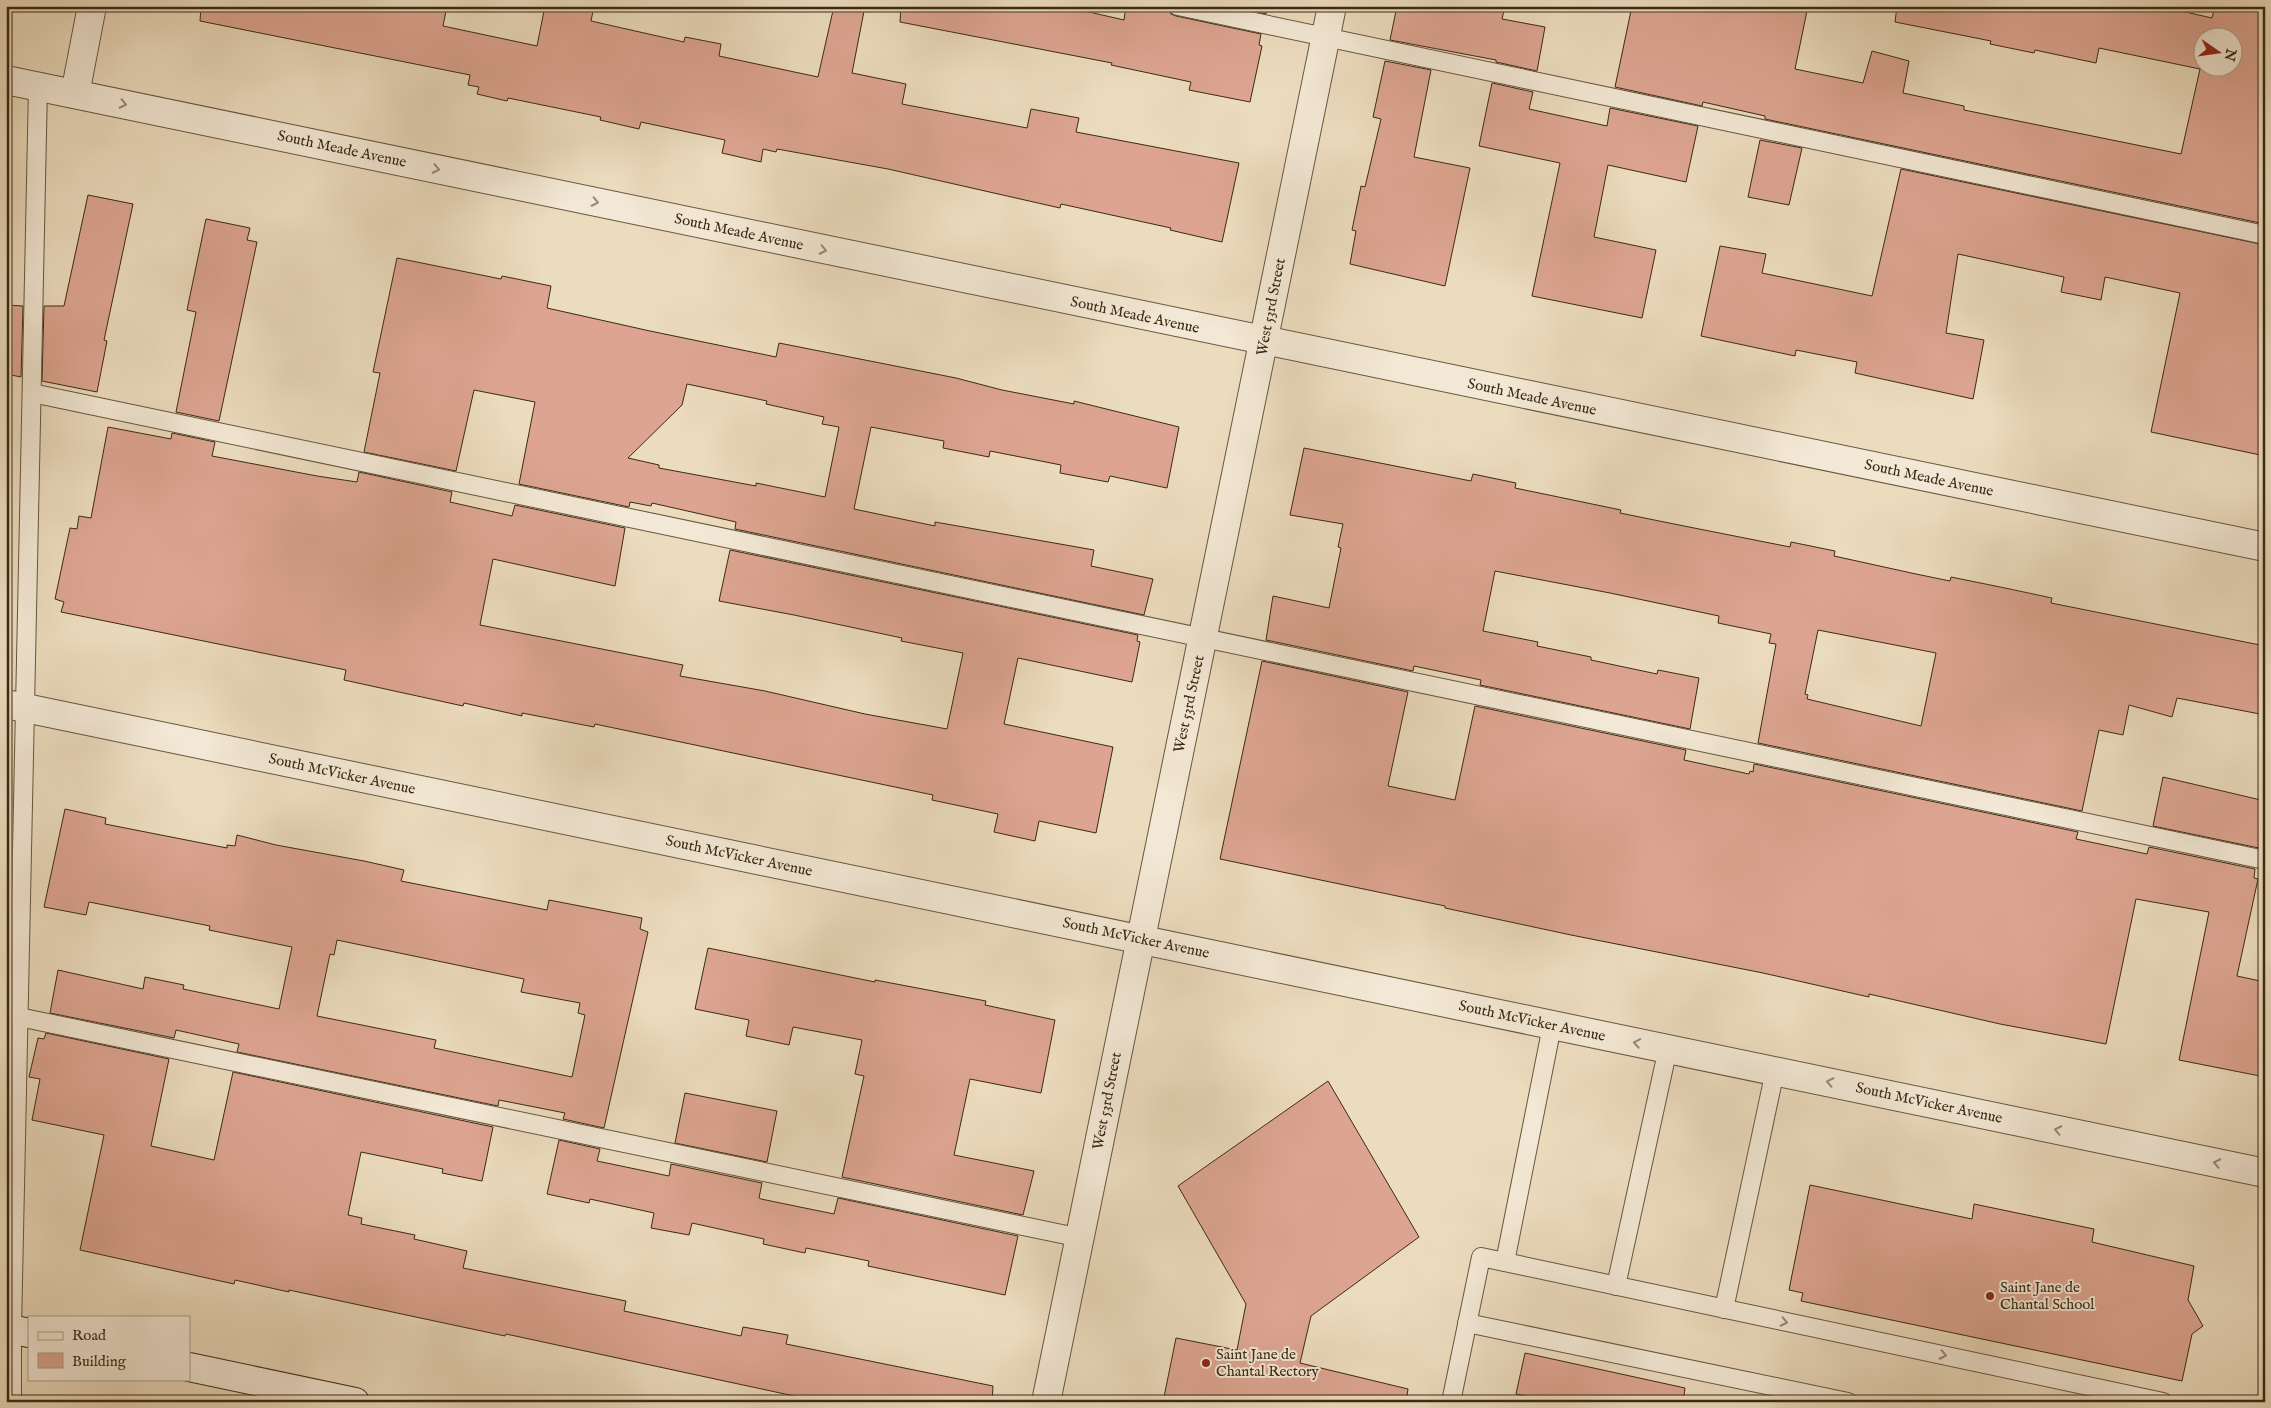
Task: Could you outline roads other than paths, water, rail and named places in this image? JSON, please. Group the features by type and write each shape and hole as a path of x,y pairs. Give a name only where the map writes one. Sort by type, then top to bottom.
{"street":[{"path":"75,94 92,6"},
{"name":"West 53rd Street","path":"1046,1402 1139,938 1265,341 1332,6"},
{"name":"South Meade Avenue","path":"6,80 2265,547"},
{"name":"South McVicker Avenue","path":"15,706 2265,1173"},
{"path":"190,1367 355,1402"}],"lane":[{"path":"1178,6 2265,234"},
{"path":"10,1397 16,1330 19,1017 15,706 32,393 38,86"},
{"path":"32,393 2265,860"},
{"path":"19,1017 1080,1238"},
{"path":"1505,1262 1552,1026"},
{"path":"1616,1286 1668,1048"},
{"path":"1730,1310 1775,1071"},
{"path":"1451,1402 1481,1257 2163,1402"},
{"path":"1467,1323 1848,1402"}],"place":[{"name":"Saint Jane de Chantal School","path":"1990,1296"},
{"name":"Saint Jane de Chantal Rectory","path":"1206,1363"}]}
